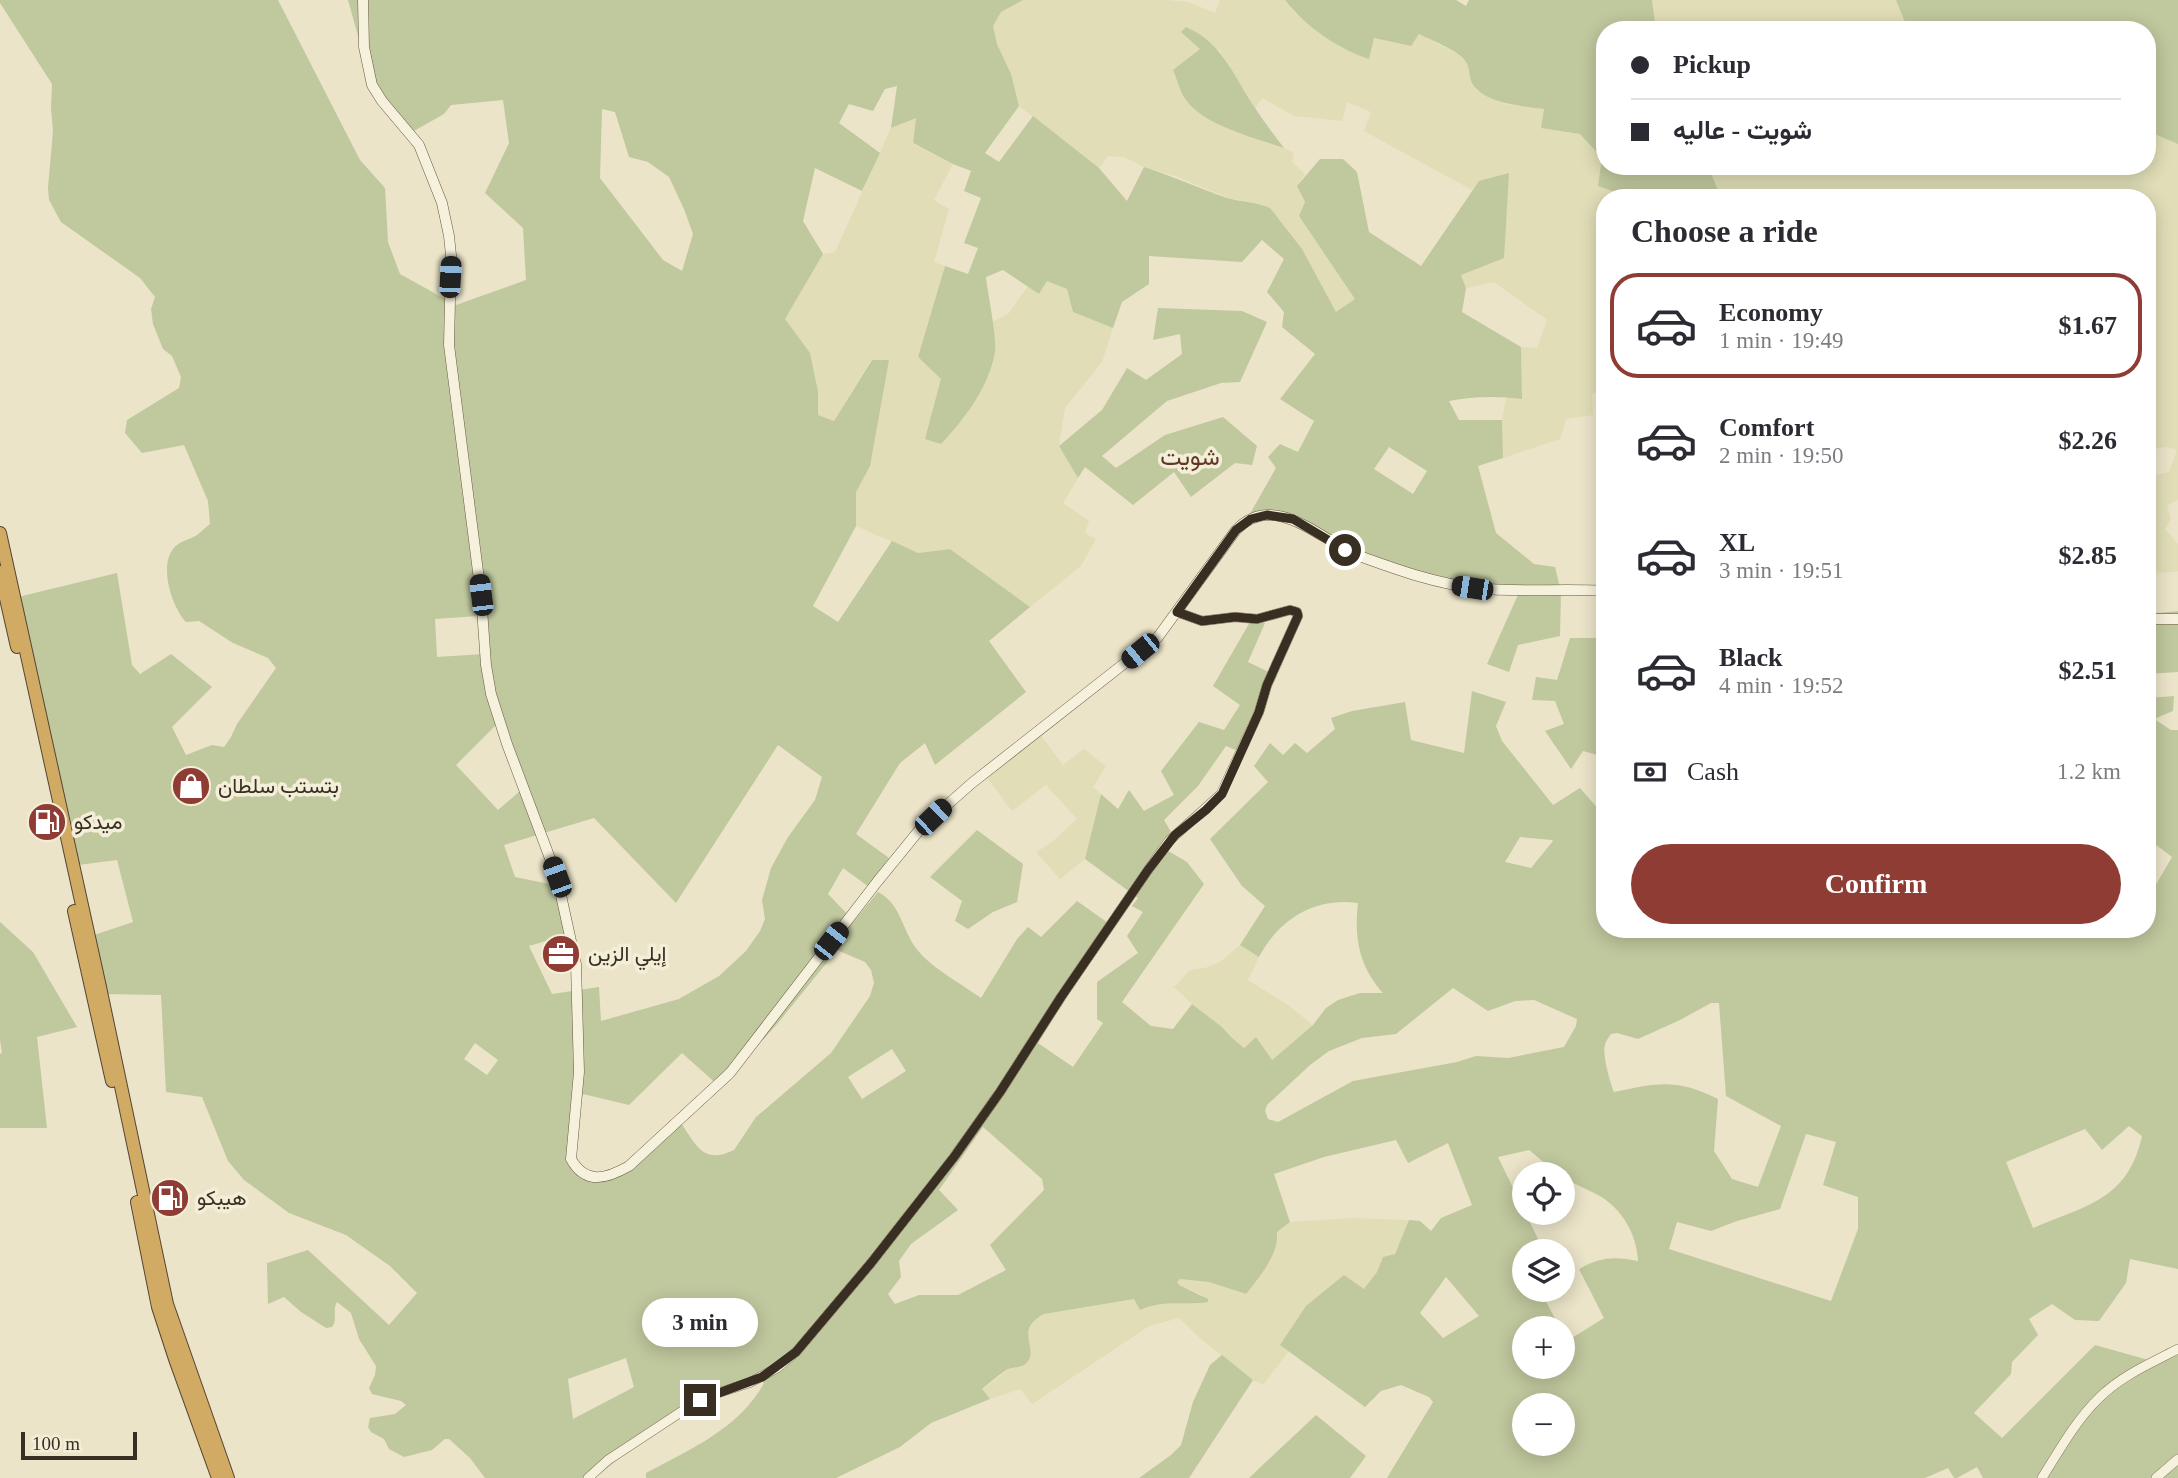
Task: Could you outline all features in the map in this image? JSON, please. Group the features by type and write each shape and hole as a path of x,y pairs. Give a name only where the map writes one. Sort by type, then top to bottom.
{"highway":[{"path":"0,533 100,987 158,1307 174,1359 228,1478"},
{"path":"0,572 137,1185"},
{"path":"203,1422 218,1478"}],"main road":[{"path":"363,0 364,47 372,85 419,145 442,203 449,236 449,345 491,694 557,877 576,964 579,1072 571,1159 581,1172 600,1178 629,1166 730,1073 921,828 972,783 1158,636 1236,530 1251,519 1267,515 1293,519 1330,542 1362,557 1456,585 1489,589 1596,590"},
{"path":"2156,619 2178,619"}],"street":[{"path":"588,1478 608,1460 687,1408 711,1395 762,1377 796,1352 871,1263 954,1157 1169,841 1222,794 1298,616 1297,612 1290,610 1257,619 1235,617 1202,621 1177,612"},
{"path":"2042,1478 2098,1399 2132,1373 2178,1349"},
{"path":"2157,1478 2178,1459"}],"shaded area":[{"path":"1023,0 1168,0 1188,2 1215,13 1220,0 1285,0 1295,13 1334,41 1369,58 1373,38 1410,46 1419,34 1463,57 1471,69 1473,84 1477,90 1504,104 1544,109 1541,128 1580,134 1596,151 1596,175 1600,175 1599,186 1608,189 1596,189 1596,392 1592,393 1593,415 1566,419 1560,439 1503,458 1502,420 1506,397 1522,398 1521,347 1537,348 1547,320 1494,282 1466,288 1461,275 1479,181 1472,190 1364,131 1371,112 1347,102 1342,121 1294,116 1262,98 1255,109 1220,51 1182,33 1201,49 1199,111 1205,117 1237,133 1294,153 1292,162 1305,174 1297,186 1339,273 1356,299 1336,313 1302,249 1263,205 1228,198 1124,157 1108,156 1099,168 1019,106 1011,74 997,44 993,26 1001,12"},
{"path":"1652,0 1896,0 1905,21 1655,21"},
{"path":"916,117 913,144 953,164 934,200 949,209 934,262 945,266 918,357 941,378 941,444 965,416 986,378 995,350 992,322 1009,313 1028,286 1039,294 1047,281 1067,289 1073,312 1113,328 1102,362 1065,408 1059,446 1078,478 1063,503 1089,521 1085,533 1096,539 1081,566 1030,607 950,549 918,553 856,526 856,492 889,361 871,360 834,421 818,415 818,392 785,319 823,254 835,252 891,128"},
{"path":"2156,135 2178,144 2178,500 2167,505 2171,519 2165,529 2178,544 2178,571 2156,573 2156,475 2169,472 2177,450 2167,447 2156,449 2156,189 1717,189 1712,175 2156,175"},
{"path":"1039,733 1063,765 1084,749 1106,766 1093,787 1101,794 1085,859 1060,879 1036,852 1051,843 1077,819 1046,785 1012,811 985,775"},
{"path":"1240,945 1259,957 1248,980 1288,1005 1313,1025 1271,1060 1256,1037 1244,1048 1174,987 1190,970 1220,962"},
{"path":"1352,1218 1409,1220 1395,1254 1383,1258 1377,1272 1364,1289 1344,1275 1322,1294 1280,1345 1289,1351 1263,1385 1201,1339 1179,1318 1149,1326 1032,1404 1020,1389 990,1399 982,1390 1011,1367 1021,1367 1030,1355 1027,1339 1029,1330 1034,1321 1044,1314 1134,1299 1140,1310 1153,1305 1177,1302 1199,1304 1203,1295 1179,1285 1176,1282 1180,1279 1209,1282 1245,1294 1271,1259 1277,1232 1290,1222"}],"green space":[{"path":"0,0 278,0 360,160 385,188 388,242 400,274 456,305 526,280 523,228 485,193 509,143 503,100 451,105 444,114 405,136 370,79 348,0 1023,0 1001,12 993,26 997,44 1011,74 1019,106 985,153 999,162 1033,116 1099,168 1127,201 1144,167 1227,198 1270,208 1302,249 1336,312 1355,299 1299,216 1305,202 1297,186 1320,159 1343,159 1357,172 1369,232 1421,266 1479,181 1509,173 1504,258 1461,275 1466,288 1462,312 1521,347 1522,399 1486,397 1449,401 1459,420 1502,420 1503,458 1478,466 1496,533 1534,564 1555,567 1561,592 1560,636 1518,645 1509,672 1487,664 1521,588 1464,586 1406,567 1344,552 1283,517 1247,519 1276,468 1268,457 1280,444 1298,452 1314,421 1280,399 1315,354 1282,327 1284,312 1267,292 1284,259 1262,240 1242,262 1149,256 1149,284 1122,302 1113,328 1073,312 1067,289 1047,281 1039,294 1003,270 986,277 994,326 995,352 992,365 967,414 941,444 925,439 941,379 918,357 945,266 968,274 978,248 964,243 981,198 964,191 971,171 913,143 916,118 891,128 897,86 885,89 873,111 849,104 839,123 880,153 862,191 815,168 803,221 823,254 785,319 810,353 818,392 818,415 834,421 872,360 889,360 870,466 856,492 856,526 813,606 838,622 892,541 918,553 950,549 1030,607 989,641 1026,692 935,765 925,743 900,763 856,834 889,858 869,887 843,868 828,894 854,921 878,892 893,904 920,953 981,998 1017,939 1028,927 1041,937 1077,901 1111,925 1038,1043 1073,1067 1103,1023 1097,1019 1097,982 1138,953 1127,936 1143,912 1132,906 1138,898 1085,859 1101,794 1118,809 1129,790 1144,811 1174,795 1161,771 1199,722 1224,730 1240,705 1213,686 1250,622 1265,623 1248,662 1277,676 1238,751 1226,746 1198,786 1164,820 1171,832 1160,846 1187,862 1204,884 1122,1002 1151,1026 1173,1029 1192,1004 1244,1048 1256,1037 1272,1060 1313,1025 1326,1008 1338,1000 1360,993 1383,993 1363,962 1358,940 1358,903 1327,904 1300,914 1277,932 1259,957 1240,945 1265,906 1242,886 1210,839 1268,782 1254,766 1270,743 1283,755 1295,743 1307,753 1335,729 1331,718 1352,711 1405,702 1411,740 1464,753 1472,691 1506,702 1496,726 1502,741 1553,805 1580,788 1596,807 1596,938 2156,938 2156,885 2172,857 2156,845 2156,720 2171,730 2178,730 2178,1269 2130,1259 2126,1283 2099,1321 2075,1320 2052,1304 2029,1319 2038,1335 2012,1362 2011,1374 1974,1413 2002,1438 2095,1345 2152,1361 2178,1350 2178,1478 2048,1478 2044,1473 2040,1478 1983,1478 1977,1467 1957,1478 1954,1478 1948,1468 1925,1478 1387,1478 1433,1402 1429,1397 1401,1385 1381,1391 1365,1407 1280,1345 1306,1306 1344,1275 1364,1289 1377,1272 1383,1257 1395,1254 1409,1220 1420,1221 1431,1231 1441,1218 1472,1205 1448,1143 1408,1163 1396,1140 1324,1157 1274,1174 1290,1222 1277,1232 1277,1241 1271,1257 1246,1294 1209,1282 1180,1279 1177,1282 1179,1285 1208,1299 1208,1302 1166,1304 1140,1310 1134,1299 1044,1314 1030,1326 1030,1356 1026,1364 1005,1371 982,1389 990,1399 931,1423 900,1447 836,1478 646,1478 646,1473 712,1436 741,1413 764,1383 756,1377 719,1387 684,1405 595,1478 485,1478 470,1458 449,1439 445,1439 432,1450 404,1457 389,1449 384,1439 371,1432 368,1427 370,1418 395,1414 406,1405 401,1401 372,1394 369,1388 376,1366 359,1339 351,1313 337,1302 334,1324 326,1328 284,1297 268,1304 267,1263 308,1250 389,1325 417,1293 390,1266 346,1235 289,1213 244,1180 228,1161 202,1097 166,1092 161,995 103,994 91,936 133,922 117,860 78,865 18,597 117,573 132,665 140,674 171,654 212,687 172,727 186,755 212,745 224,747 276,668 268,658 233,643 199,621 186,622 176,607 167,576 169,557 175,546 197,535 210,524 208,501 184,445 142,453 125,433 127,420 179,388 181,377 172,356 163,349 153,324 151,309 155,297 140,278 61,222 49,200 53,131 52,84","holes":["602,109 615,112 629,157 648,162 669,177 693,234 682,271 663,260 600,178","1389,447 1427,471 1413,494 1374,469","478,616 483,654 437,657 435,619","501,720 527,785 498,810 456,765","778,745 822,777 815,800 788,837 771,868 762,900 765,919 746,951 719,976 679,999 601,1021 599,987 552,994 529,946 573,933 564,887 515,877 504,845 594,818 676,903","1520,837 1553,841 1531,868 1505,862","837,950 865,962 871,970 874,983 870,996 831,1053 756,1117 734,1150 714,1155 701,1150 680,1122 615,1171 598,1173 587,1170 568,1147 583,1094 629,1105 682,1053 720,1087 778,1023","1453,988 1488,1011 1515,1001 1534,1000 1577,1019 1564,1047 1508,1058 1476,1056 1353,1081 1278,1122 1268,1119 1265,1111 1267,1105 1329,1051 1362,1038 1396,1034","1711,1003 1719,1003 1726,1096 1781,1126 1758,1187 1732,1179 1714,1151 1718,1099 1690,1088 1666,1084 1614,1092 1604,1049 1611,1034 1638,1039","475,1043 498,1060 487,1075 464,1059","892,1049 906,1071 862,1099 848,1077","2129,1126 2142,1136 2126,1174 2102,1198 2033,1228 2006,1162 2085,1129 2102,1150","983,1127 1042,1179 1044,1190 990,1245 1006,1270 958,1295 919,1295 895,1304 888,1294 901,1277 899,1261 911,1244 958,1210 939,1190","1806,1134 1836,1142 1823,1185 1858,1197 1858,1229 1831,1301 1669,1249 1677,1222 1711,1231 1780,1209","1446,1277 1479,1316 1443,1338 1420,1313","626,1358 634,1387 573,1419 568,1379"]},
{"path":"1285,0 1456,0 1466,6 1469,0 1652,0 1655,21 1596,21 1596,151 1580,134 1541,128 1544,109 1505,103 1485,96 1472,83 1466,61 1454,51 1419,34 1411,46 1374,38 1369,59 1323,36 1302,19"},
{"path":"1896,0 2178,0 2178,144 2156,135 2156,21 1905,21"},
{"path":"1186,27 1219,51 1258,113 1284,148 1218,124 1194,109 1186,100 1173,70 1200,49 1181,32"},
{"path":"1600,175 1712,175 1717,189 1607,189 1598,186"},
{"path":"1158,308 1242,311 1267,322 1240,382 1221,383 1167,401 1102,456 1116,468 1165,435 1223,417 1257,446 1252,465 1235,463 1191,497 1174,472 1133,505 1085,467 1078,478 1059,446 1102,410 1127,368 1146,380 1182,354 1180,334 1153,340"},
{"path":"2178,611 2178,672 2156,673 2156,613"},
{"path":"1570,638 1596,638 1596,755 1583,751 1571,769 1545,731 1564,724 1555,701 1532,700 1536,677 1557,680"},
{"path":"2174,696 2173,711 2156,718 2156,697"},
{"path":"977,830 1023,864 1017,902 993,912 968,929 955,921 962,901 930,877"},
{"path":"0,922 33,952 77,1027 37,1037 47,1128 0,1128"},
{"path":"1222,1355 1253,1380 1189,1478 1139,1478 1181,1445 1193,1402 1210,1365"},
{"path":"1316,1415 1366,1456 1350,1478 1249,1478"}],"place":[{"name":"بتستب سلطان","path":"191,786"},
{"name":"ميدكو","path":"47,822"},
{"name":"إيلي الزين","path":"561,954"},
{"name":"هيبكو","path":"170,1198"}],"district":[{"name":"شويت","path":"1190,457"}],"route":[{"path":"700,1400 762,1377 796,1352 871,1263 954,1157 1169,841 1222,794 1298,616 1297,612 1290,610 1257,619 1235,617 1202,621 1177,612 1236,530 1259,516 1284,516 1345,550"}]}
